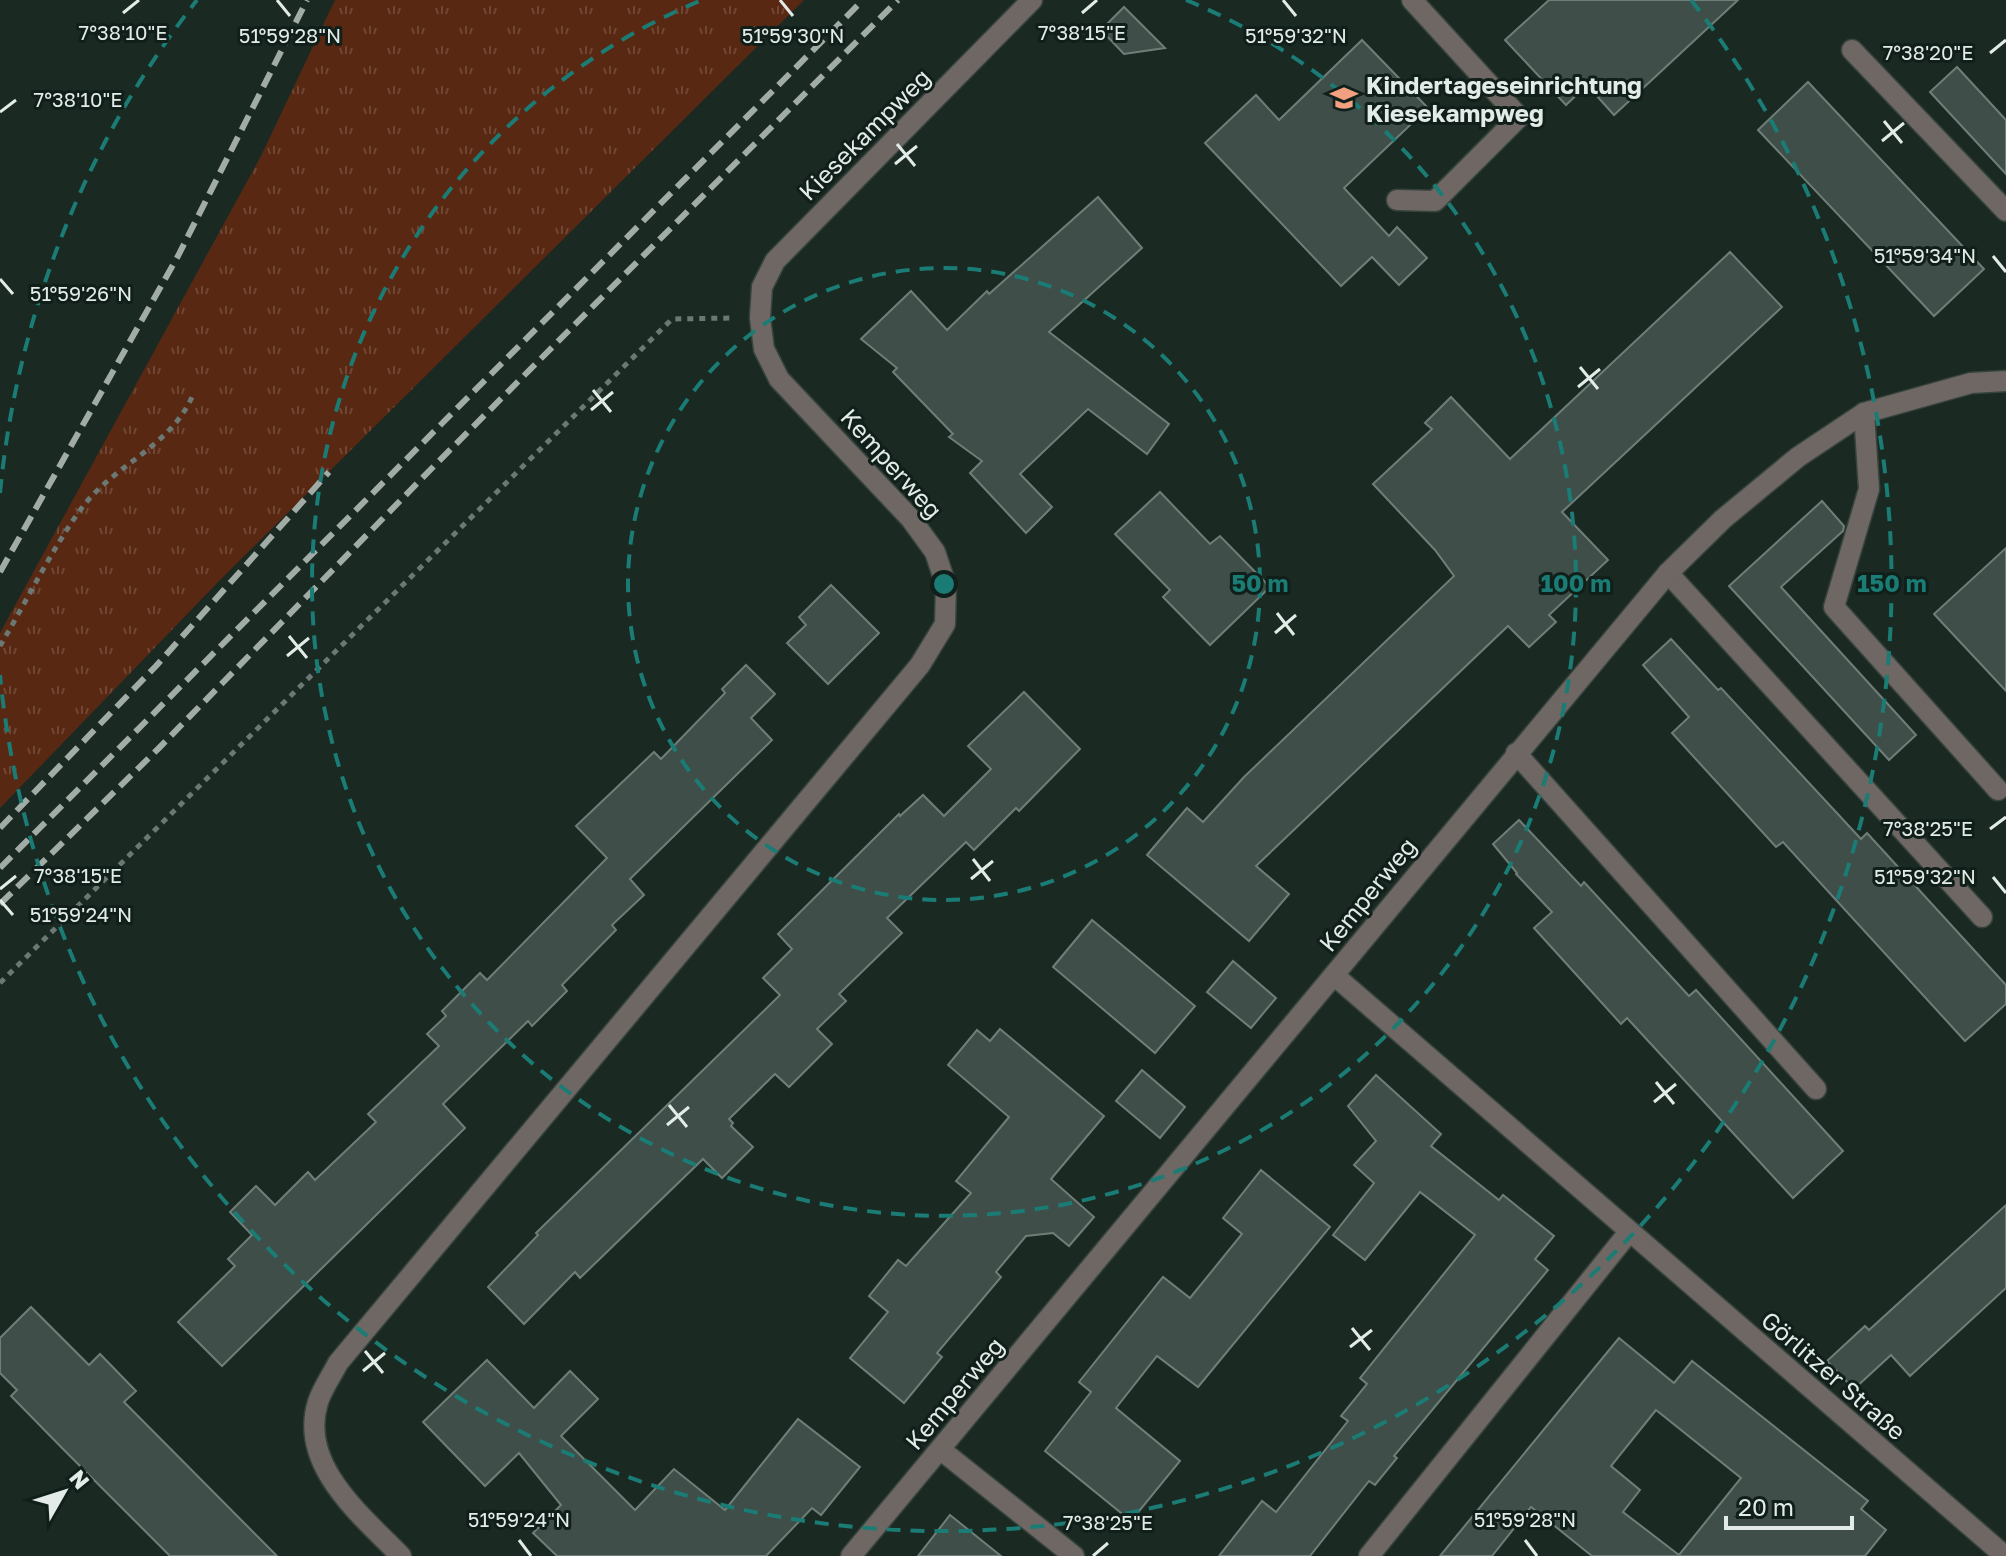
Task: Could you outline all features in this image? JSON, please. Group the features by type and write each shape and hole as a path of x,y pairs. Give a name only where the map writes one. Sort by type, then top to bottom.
{"street":[{"name":"Kiesekampweg","path":"760,318 762,287 775,261 1032,0"},
{"path":"1397,200 1435,201 1519,117 1414,0"},
{"path":"1852,50 2006,211"},
{"name":"Kemperweg","path":"401,1556 348,1501 327,1472 313,1442 318,1402 338,1363 920,665 945,624 946,585 935,552 911,519 779,379 764,349 760,318"},
{"name":"Kemperweg","path":"851,1556 1668,573 1723,519 1798,457 1864,413 1971,383 2006,381"},
{"path":"1864,413 1869,489 1834,607 1998,790"},
{"path":"1668,573 1982,917"},
{"path":"1516,753 1816,1089"},
{"name":"Görlitzer Straße","path":"1335,976 2005,1556"},
{"path":"1369,1556 1629,1232"},
{"path":"941,1450 1074,1556"}],"path":[{"path":"0,983 672,319 760,318"},
{"path":"0,646 82,508 105,484 170,430 184,414 192,397"}],"green space":[{"path":"335,0 804,0 220,580 0,808 0,633 261,156"}],"building":[{"path":"1549,0 1738,0 1614,115 1587,85 1566,105 1505,40"},
{"path":"1124,7 1165,48 1124,54 1101,30"},
{"path":"1362,40 1428,108 1344,188 1389,236 1397,227 1427,258 1399,285 1372,257 1341,286 1205,143 1256,95 1279,120"},
{"path":"1957,67 2006,120 2006,174 1930,92"},
{"path":"1808,82 1984,269 1934,316 1758,130"},
{"path":"1098,197 1142,248 1049,332 1169,424 1147,454 1088,409 1020,474 1052,507 1026,533 970,473 982,461 949,437 953,434 893,372 897,368 861,339 911,291 947,330 987,291 989,294"},
{"path":"1730,252 1782,307 1562,512 1608,560 1549,615 1556,622 1529,647 1508,626 1256,866 1289,894 1249,941 1147,855 1187,808 1203,822 1244,777 1454,576 1435,550 1373,484 1432,429 1425,423 1451,397 1510,459"},
{"path":"1160,492 1210,544 1220,536 1270,587 1210,645 1163,597 1170,590 1115,534"},
{"path":"1822,501 1844,526 1843,531 1781,587 1916,735 1889,760 1729,586"},
{"path":"2006,548 2006,691 1934,614"},
{"path":"831,585 879,633 828,684 787,643 806,625 799,617"},
{"path":"1671,639 1718,690 1721,688 1861,839 1867,833 2006,985 2006,1004 1965,1041 1783,842 1776,847 1672,733 1689,717 1643,665"},
{"path":"746,665 775,694 751,718 772,740 630,879 644,895 612,925 616,930 562,985 567,991 532,1026 528,1021 443,1104 465,1128 222,1366 178,1322 235,1266 228,1259 252,1235 230,1212 256,1186 275,1205 308,1172 315,1180 376,1122 368,1114 439,1046 427,1034 446,1016 442,1011 480,973 487,980 607,858 576,826 654,752 661,759 725,693 722,689"},
{"path":"1024,692 1080,749 1019,811 1016,808 974,850 966,842 887,918 902,933 839,994 846,1001 817,1029 832,1044 789,1087 775,1074 729,1119 733,1123 731,1126 753,1147 722,1178 703,1159 580,1278 575,1272 524,1324 488,1287 538,1235 536,1233 780,995 763,978 792,949 778,934 899,814 923,795 944,816 991,769 968,746"},
{"path":"1519,820 1581,886 1584,882 1689,996 1696,990 1843,1151 1793,1198 1627,1018 1621,1024 1534,928 1552,912 1493,844"},
{"path":"1092,920 1195,1006 1155,1053 1053,967"},
{"path":"1233,961 1276,998 1251,1028 1207,992"},
{"path":"1000,1029 1104,1116 1051,1179 1094,1217 1069,1246 1053,1233 1026,1236 996,1272 1001,1277 937,1353 942,1357 904,1403 850,1358 888,1312 869,1296 898,1260 906,1266 971,1193 956,1181 1009,1117 948,1065 977,1030 990,1041"},
{"path":"1142,1070 1185,1107 1160,1138 1116,1101"},
{"path":"1376,1075 1441,1134 1431,1146 1499,1200 1503,1195 1554,1236 1535,1259 1548,1270 1394,1456 1397,1458 1375,1485 1369,1481 1310,1556 1219,1556 1262,1501 1276,1512 1348,1421 1341,1416 1367,1384 1360,1378 1475,1235 1420,1192 1365,1260 1333,1235 1374,1183 1354,1165 1376,1141 1348,1106"},
{"path":"1261,1170 1330,1227 1198,1387 1157,1356 1116,1408 1180,1461 1131,1521 1045,1451 1091,1392 1079,1382 1163,1277 1190,1298 1242,1234 1223,1218"},
{"path":"2006,1205 2006,1288 1910,1376 1891,1355 1854,1389 1827,1361 1865,1326 1869,1330"},
{"path":"31,1307 89,1365 100,1354 136,1391 124,1402 277,1556 170,1556 65,1451 11,1396 17,1390 0,1373 0,1338"},
{"path":"1619,1338 1674,1383 1692,1361 1868,1501 1861,1509 1886,1530 1865,1556 1592,1556 1531,1507 1492,1556 1440,1556","holes":["1656,1410 1741,1478 1679,1555 1623,1512 1640,1490 1611,1466"]},
{"path":"487,1360 534,1408 570,1371 598,1399 561,1436 635,1510 674,1469 725,1510 798,1419 860,1467 821,1515 812,1508 766,1556 557,1556 533,1533 561,1505 519,1453 485,1486 423,1422"},
{"path":"950,1515 1001,1556 918,1556"}],"railway":[{"path":"0,572 178,256 307,0"},
{"path":"0,868 863,0"},
{"path":"0,904 159,748 436,464 898,0"},
{"path":"0,828 156,666 329,472"}],"place":[{"name":"Kindertageseinrichtung Kiesekampweg","path":"1344,98"}]}
